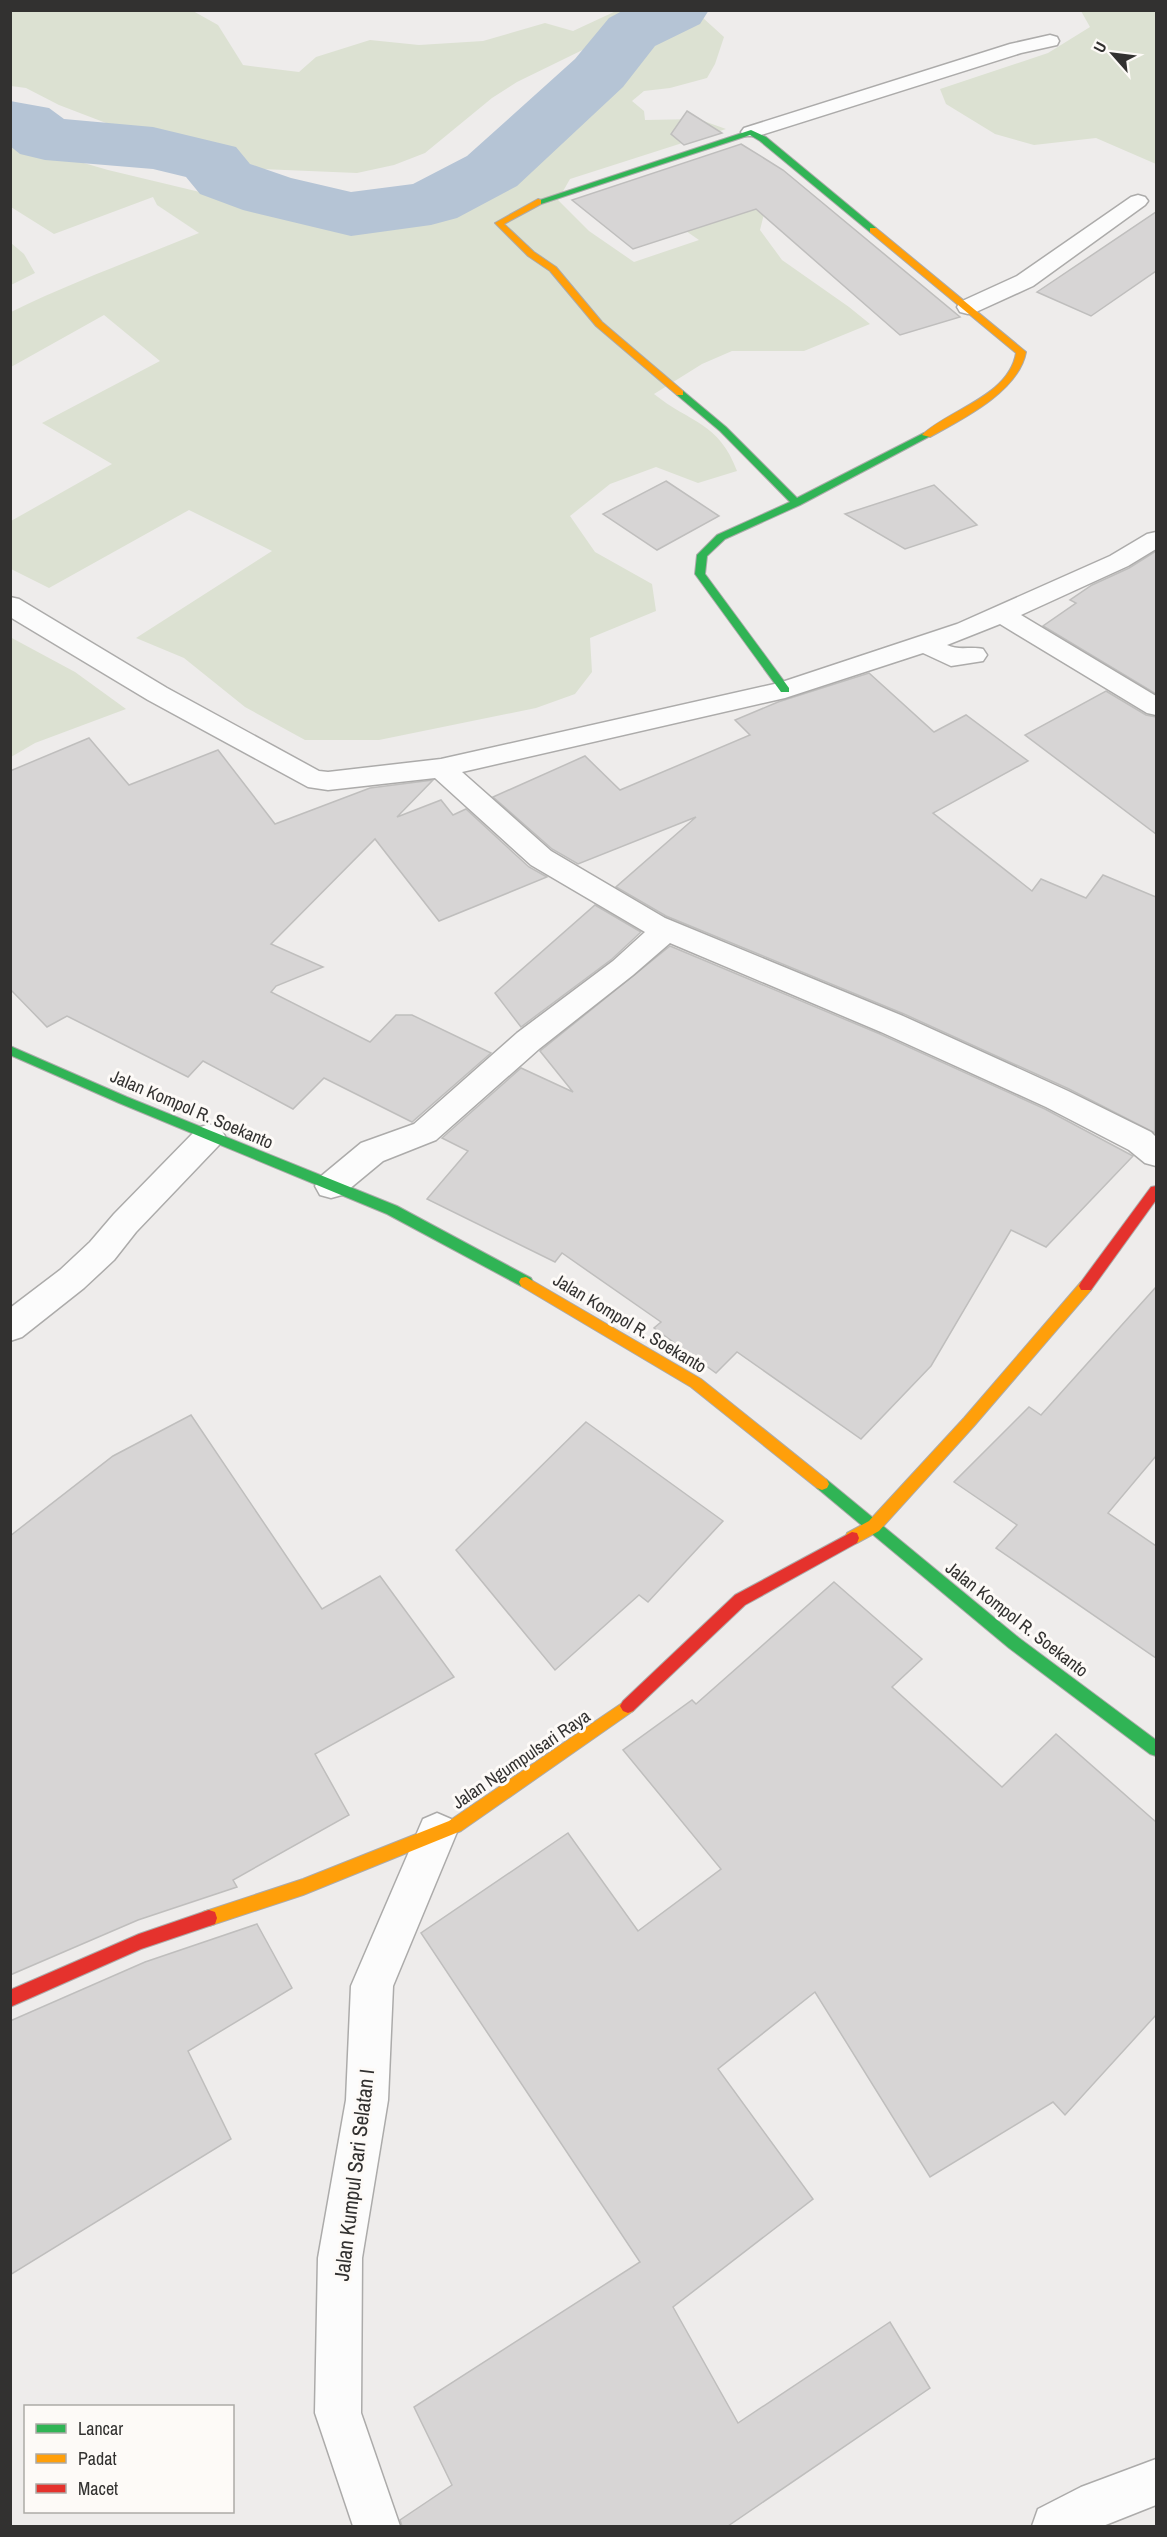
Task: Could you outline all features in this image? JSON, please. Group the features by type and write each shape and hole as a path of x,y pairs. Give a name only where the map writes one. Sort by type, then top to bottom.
{"street":[{"path":"796,503 723,429 599,324 553,269 531,254 499,223 545,198 1017,48 1050,41"},
{"path":"751,132 763,139 1021,352 1019,365 1008,380 950,423 796,503 721,537 702,555 700,574 786,690"},
{"path":"968,307 1025,281 1138,201"},
{"path":"10,604 96,659 224,732 318,781 441,768 786,690 966,630 1119,561 1156,539"},
{"path":"1001,614 1156,707"},
{"path":"926,643 951,658 974,655"},
{"path":"441,768 541,858 666,930 892,1024 1047,1094 1140,1141 1156,1154"},
{"path":"331,1186 372,1152 425,1132 528,1041 623,968 666,930"},
{"name":"Jalan Kompol R. Soekanto","path":"10,1050 209,1136 392,1210 504,1269 696,1383 874,1526 1014,1643 1156,1749"},
{"path":"10,1327 79,1272 209,1136"},
{"name":"Jalan Ngumpulsari Raya","path":"10,1999 139,1942 303,1887 437,1832 455,1827 624,1710 740,1600 874,1526 969,1422 1098,1272 1156,1191"},
{"name":"Jalan Kumpul Sari Selatan I","path":"376,2526 338,2413 340,2258 367,2100 372,1986 437,1832"},
{"path":"1055,2526 1098,2504 1156,2482"}],"green space":[{"path":"11,10 193,11 218,25 243,65 299,72 316,57 370,40 419,45 483,41 545,23 573,31 616,11 641,11 640,15 603,40 517,82 492,98 425,153 394,165 357,173 261,169 184,145 140,136 59,105 26,88 11,86"},
{"path":"1081,11 1156,11 1156,164 1096,138 1034,145 995,134 946,104 940,89 1048,53 1090,27"},
{"path":"702,17 724,37 715,64 707,78 670,88 644,91 632,101 644,111 645,120 698,119 726,129 570,179 558,200 589,231 634,262 699,240 654,209 747,192 764,214 760,230 782,260 870,324 804,351 732,351 702,364 654,394 702,425 722,442 737,471 698,483 656,467 610,484 570,516 595,552 652,584 656,611 590,638 592,672 575,694 536,708 379,740 305,740 245,707 184,658 136,638 272,551 189,510 49,588 11,569 11,521 112,464 42,423 160,361 104,315 11,367 11,312 199,233 157,205 153,197 54,234 11,207 11,142 108,170 229,199 374,224 407,218 506,188 572,128 585,113 589,99 606,80 646,46"},
{"path":"11,243 24,254 35,273 11,285"},
{"path":"10,637 75,672 126,709 35,743 11,757"}],"building":[{"path":"687,111 722,133 684,145 671,134"},
{"path":"741,144 783,170 960,317 900,335 756,209 633,249 572,200"},
{"path":"1156,212 1156,271 1091,316 1037,292"},
{"path":"666,481 719,516 657,550 603,514"},
{"path":"934,485 977,525 905,549 845,514"},
{"path":"1156,551 1156,694 1043,626 1076,603 1070,600 1092,585 1129,568"},
{"path":"869,673 934,732 966,715 1028,761 933,813 1032,891 1041,879 1086,898 1103,875 1156,897 1155,1133 1069,1089 904,1014 666,916 616,887 696,817 578,864 552,849 493,797 585,756 620,790 750,735 735,720 778,702"},
{"path":"1106,691 1146,715 1156,717 1156,834 1025,735"},
{"path":"89,738 129,785 218,750 275,824 370,788 433,780 397,817 441,800 453,815 466,809 529,867 547,877 439,921 375,839 271,944 323,967 276,986 271,992 370,1042 396,1015 412,1015 491,1053 412,1122 324,1078 293,1109 203,1061 188,1077 67,1016 47,1027 10,989 10,771"},
{"path":"595,905 641,932 612,959 521,1027 495,993"},
{"path":"670,946 880,1034 1045,1109 1133,1156 1046,1247 1011,1230 931,1366 861,1439 737,1352 716,1373 654,1328 661,1322 562,1253 555,1262 427,1199 468,1151 442,1138 521,1068 573,1092 540,1051"},
{"path":"1156,1287 1156,1456 1108,1513 1156,1546 1156,1658 996,1548 1017,1525 954,1482 1029,1407 1041,1415"},
{"path":"191,1415 322,1609 380,1576 454,1677 315,1754 349,1815 233,1880 237,1887 138,1920 10,1975 10,1536 113,1456"},
{"path":"586,1422 723,1521 648,1602 639,1595 555,1670 456,1550"},
{"path":"834,1582 922,1659 892,1687 1002,1787 1056,1734 1156,1822 1156,2015 1065,2115 1053,2102 930,2177 815,1992 718,2069 813,2199 673,2307 738,2423 890,2322 930,2388 728,2526 402,2526 400,2520 452,2485 414,2407 640,2262 421,1933 568,1833 638,1931 721,1869 623,1750 692,1700 696,1704"},
{"path":"257,1924 292,1988 188,2051 231,2139 10,2275 10,2021 145,1962"}],"waterway":[{"path":"10,122 24,123 45,139 153,148 211,162 225,179 269,195 351,214 431,203 492,171 599,73 632,32 677,10"}],"traffic: fast":[{"path":"538,202 751,132 763,139 873,230"},
{"path":"680,393 723,429 796,503"},
{"path":"785,690 700,574 702,555 721,537 796,503 927,435"},
{"path":"10,1050 123,1100 392,1210 526,1282"},
{"path":"822,1484 1014,1643 1156,1749"}],"traffic: slow":[{"path":"538,202 499,223 531,254 553,269 599,324 680,393"},
{"path":"873,230 1021,352 1018,366 1002,385 963,414 927,435"},
{"path":"526,1282 696,1383 822,1484"},
{"path":"852,1538 874,1526 969,1422 1086,1286"},
{"path":"209,1918 303,1887 455,1826 628,1706"}],"traffic: jam":[{"path":"1086,1286 1156,1191"},
{"path":"628,1706 740,1600 852,1538"},
{"path":"10,1999 139,1942 209,1918"}]}
